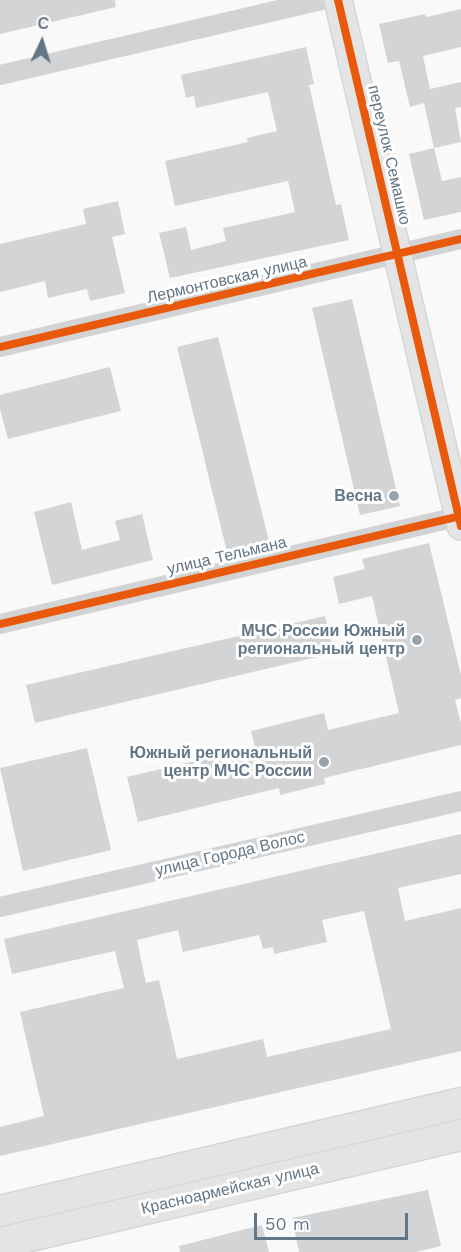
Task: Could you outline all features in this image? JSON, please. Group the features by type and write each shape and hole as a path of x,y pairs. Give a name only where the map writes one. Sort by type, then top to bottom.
{"main road":[{"name":"Красноармейская улица","path":"0,1211 461,1103"},
{"name":"Красноармейская улица","path":"0,1243 461,1135"}],"street":[{"path":"0,75 322,0"},
{"name":"переулок Семашко","path":"338,0 460,520"},
{"name":"Лермонтовская улица","path":"0,347 461,239"},
{"name":"улица Тельмана","path":"0,624 460,520"},
{"name":"улица Города Волос","path":"0,907 461,801"}],"building":[{"path":"0,0 115,0 116,7 0,34"},
{"path":"461,9 461,47 423,56 430,89 461,82 461,107 455,108 461,142 434,148 424,103 410,107 399,61 388,63 379,24"},
{"path":"306,47 314,84 309,85 336,205 341,204 349,240 170,278 159,233 186,227 191,250 226,241 223,228 295,212 288,181 175,206 165,161 248,142 247,138 277,131 268,92 196,108 194,96 186,98 181,75"},
{"path":"434,148 442,181 461,177 461,212 424,220 409,154"},
{"path":"118,201 125,234 112,237 125,293 90,301 87,289 48,298 45,281 0,292 0,244 86,224 83,209"},
{"path":"352,299 400,506 360,515 312,308"},
{"path":"218,337 269,541 227,552 177,347"},
{"path":"110,367 121,411 8,439 0,409 0,395"},
{"path":"71,502 82,550 120,540 115,521 142,514 153,560 52,585 34,512"},
{"path":"429,543 461,675 461,698 455,700 461,723 461,745 324,778 325,784 280,795 279,788 138,822 127,777 255,747 251,731 324,713 328,730 399,713 372,596 339,604 333,577 365,569 362,559"},
{"path":"325,616 334,653 35,723 26,685"},
{"path":"87,748 111,850 23,871 0,768"},
{"path":"461,834 461,874 398,888 405,921 461,908 461,1051 0,1156 0,1127 44,1116 20,1012 124,988 115,951 12,974 4,939","holes":["364,911 391,1029 267,1057 263,1039 177,1059 159,980 146,983 137,940 178,930 183,952 259,935 263,949 273,947 274,954 327,942 322,920"]},
{"path":"428,1190 441,1246 416,1252 299,1252 292,1218"},
{"path":"262,1225 269,1252 180,1252 179,1246"}],"cycle path":[{"path":"338,0 461,526"},
{"path":"0,347 461,239"},
{"path":"0,624 461,516"}],"place":[{"name":"Весна","path":"394,496"},
{"name":"МЧС России Южный региональный центр","path":"417,640"},
{"name":"Южный региональный центр МЧС России","path":"324,762"}]}
